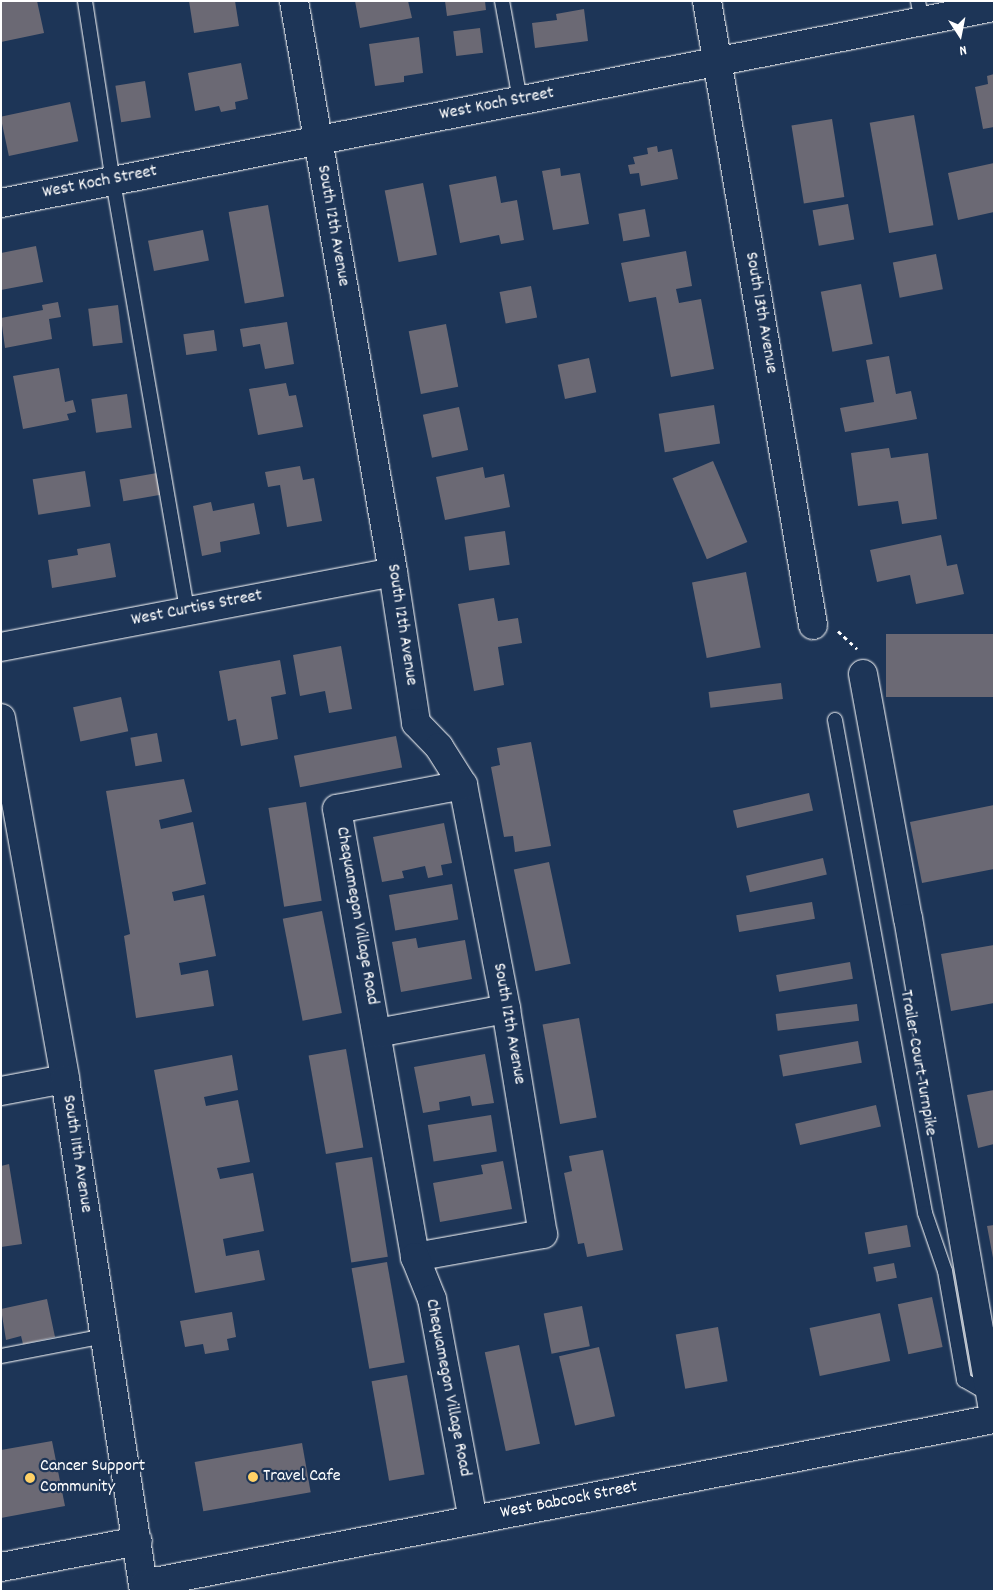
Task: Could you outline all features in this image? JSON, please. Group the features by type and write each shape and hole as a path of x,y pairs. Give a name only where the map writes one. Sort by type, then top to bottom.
{"street":[{"name":"South 12th Avenue","path":"294,1 393,572 416,722 439,747 463,785 506,1009 543,1234 415,1257"},
{"name":"South 13th Avenue","path":"707,1 814,625"},
{"name":"West Koch Street","path":"1,203 717,61 920,11 994,7"},
{"name":"West Curtiss Street","path":"1,646 393,572"},
{"path":"863,674 911,937 992,1410"},
{"name":"South 11th Avenue","path":"1,718 65,1079 144,1587"},
{"name":"Chequamegon Village Road","path":"463,785 337,809 378,1033 415,1257 432,1299 472,1520"},
{"path":"378,1033 506,1009"},
{"path":"1,1091 65,1079"},
{"name":"West Babcock Street","path":"144,1587 992,1410"},
{"path":"1,1567 138,1541"}],"lane":[{"path":"85,1 113,181 188,611"},
{"path":"502,1 520,100"},
{"name":"Trailer Court Turnpike","path":"834,720 925,1213 945,1271 964,1380 992,1410"},
{"path":"1,1356 105,1336"}],"path":[{"path":"814,625 835,629 857,648 863,674"}],"building":[{"path":"1,1 37,1 44,33 1,42"},
{"path":"189,1 235,1 239,26 194,33"},
{"path":"355,1 408,1 412,18 360,28"},
{"path":"445,1 485,1 486,10 447,16"},
{"path":"584,9 588,41 535,48 532,23 557,20 556,14"},
{"path":"480,28 483,53 456,56 453,31"},
{"path":"419,37 423,73 404,76 404,82 375,86 369,44"},
{"path":"241,63 248,99 235,102 236,109 221,112 219,106 195,111 188,73"},
{"path":"994,74 994,127 983,129 975,87 988,84 987,76"},
{"path":"145,81 151,118 121,122 115,86"},
{"path":"70,102 78,141 9,156 1,117"},
{"path":"914,115 933,225 889,233 870,123"},
{"path":"832,119 844,197 804,203 792,125"},
{"path":"657,146 658,152 672,149 678,179 641,186 639,173 630,174 628,165 635,164 633,157 648,154 647,148"},
{"path":"994,163 994,212 958,220 948,173"},
{"path":"560,168 561,176 580,173 589,224 553,230 542,171"},
{"path":"496,176 501,203 517,200 524,240 501,244 499,235 460,243 449,185"},
{"path":"423,183 437,255 399,262 385,190"},
{"path":"848,204 854,239 819,246 813,210"},
{"path":"268,205 284,297 245,304 229,212"},
{"path":"645,209 650,237 623,241 618,214"},
{"path":"203,230 209,260 154,271 148,241"},
{"path":"36,246 43,282 1,290 1,253"},
{"path":"686,251 692,286 676,289 679,303 701,299 714,369 671,377 656,297 629,302 621,263"},
{"path":"936,254 943,289 900,298 893,262"},
{"path":"861,284 873,344 832,352 821,292"},
{"path":"531,286 537,317 506,324 500,292"},
{"path":"58,302 61,317 49,319 52,339 5,348 1,318 43,310 42,305"},
{"path":"118,305 123,343 93,346 88,309"},
{"path":"287,322 294,364 265,369 260,344 243,347 240,329"},
{"path":"446,324 458,387 421,394 409,331"},
{"path":"214,330 217,351 186,355 183,334"},
{"path":"889,356 896,394 911,391 917,419 845,432 840,408 874,402 866,360"},
{"path":"589,358 596,392 565,399 558,365"},
{"path":"59,368 65,402 73,400 76,412 67,414 69,420 23,429 13,376"},
{"path":"286,383 289,396 296,395 303,427 258,435 249,389"},
{"path":"127,394 132,428 96,433 91,399"},
{"path":"714,405 720,444 665,452 659,414"},
{"path":"459,407 468,450 432,458 423,415"},
{"path":"889,448 891,458 928,453 937,519 902,524 898,501 858,506 851,453"},
{"path":"713,461 747,542 707,559 672,478"},
{"path":"300,466 303,480 314,478 322,521 287,527 280,485 268,487 265,472"},
{"path":"483,467 485,478 504,474 510,507 445,520 436,477"},
{"path":"85,471 91,507 38,515 33,479"},
{"path":"157,473 161,495 123,501 120,480"},
{"path":"211,502 213,511 254,503 260,534 220,542 221,552 202,556 193,506"},
{"path":"505,531 510,565 469,570 464,537"},
{"path":"941,535 947,566 957,564 964,594 916,604 910,575 877,582 870,550"},
{"path":"110,543 116,577 52,588 48,560 78,555 77,549"},
{"path":"746,572 761,648 707,658 692,582"},
{"path":"494,598 498,621 518,618 522,643 498,647 504,685 474,691 458,604"},
{"path":"886,634 994,634 994,697 886,697"},
{"path":"341,646 352,709 329,713 325,691 300,696 293,655"},
{"path":"280,660 286,694 271,697 278,739 241,746 236,719 228,721 219,671"},
{"path":"781,683 783,699 710,708 709,692"},
{"path":"121,697 128,731 80,741 73,707"},
{"path":"157,733 162,762 135,766 130,738"},
{"path":"396,736 402,767 300,787 294,756"},
{"path":"531,742 551,846 515,852 513,836 504,837 491,767 500,765 497,748"},
{"path":"184,779 192,812 159,820 161,829 193,822 206,884 172,892 174,901 204,895 216,956 179,963 181,975 208,970 214,1006 136,1018 124,936 130,934 106,791"},
{"path":"809,793 813,811 737,828 733,811"},
{"path":"306,802 322,901 284,907 268,808"},
{"path":"994,805 994,869 922,883 910,822"},
{"path":"444,823 452,863 441,865 443,875 428,878 425,866 402,871 404,878 382,882 373,837"},
{"path":"823,858 827,875 750,892 746,876"},
{"path":"549,862 571,964 535,971 514,869"},
{"path":"452,884 458,919 395,931 389,895"},
{"path":"812,902 815,919 739,932 736,915"},
{"path":"322,911 342,1013 303,1021 283,919"},
{"path":"416,938 418,948 465,940 472,979 401,992 392,942"},
{"path":"994,945 994,1003 951,1011 941,954"},
{"path":"850,962 853,979 779,992 776,975"},
{"path":"857,1004 859,1021 778,1031 776,1014"},
{"path":"579,1018 597,1117 560,1124 543,1024"},
{"path":"858,1041 862,1063 783,1077 779,1055"},
{"path":"346,1049 363,1147 326,1154 309,1056"},
{"path":"485,1054 494,1103 472,1106 470,1096 439,1102 440,1110 423,1113 414,1067"},
{"path":"232,1055 238,1090 204,1097 206,1106 238,1100 250,1162 217,1168 220,1179 253,1173 264,1231 223,1239 226,1256 259,1250 265,1280 195,1293 154,1070"},
{"path":"994,1090 994,1144 978,1148 967,1095"},
{"path":"876,1105 881,1126 800,1145 795,1124"},
{"path":"491,1115 497,1152 434,1162 428,1125"},
{"path":"603,1150 623,1250 587,1257 584,1243 578,1244 564,1173 572,1171 569,1156"},
{"path":"372,1157 388,1257 351,1263 335,1163"},
{"path":"503,1161 512,1209 440,1222 433,1183 483,1174 481,1165"},
{"path":"9,1164 22,1244 1,1247 1,1166"},
{"path":"907,1225 911,1247 868,1254 865,1232"},
{"path":"994,1225 994,1258 993,1258 987,1226"},
{"path":"387,1262 405,1362 369,1369 352,1268"},
{"path":"894,1263 897,1278 876,1282 873,1267"},
{"path":"932,1297 943,1347 908,1354 898,1304"},
{"path":"47,1299 55,1337 23,1344 21,1336 6,1340 1,1309"},
{"path":"582,1306 590,1346 552,1354 544,1313"},
{"path":"232,1312 236,1337 227,1339 229,1350 205,1354 203,1344 185,1347 180,1321"},
{"path":"880,1313 890,1361 820,1376 810,1328"},
{"path":"718,1327 728,1381 685,1389 676,1334"},
{"path":"519,1345 540,1444 506,1451 485,1352"},
{"path":"599,1347 615,1416 575,1425 559,1356"},
{"path":"407,1375 425,1474 389,1481 372,1381"},
{"name":"Cancer Support Community","path":"52,1441 65,1506 1,1518 1,1450"},
{"name":"Travel Cafe","path":"302,1443 311,1492 203,1511 195,1462"}],"place":[{"name":"Travel Cafe","path":"253,1477"},
{"name":"Cancer Support Community","path":"30,1478"}]}
